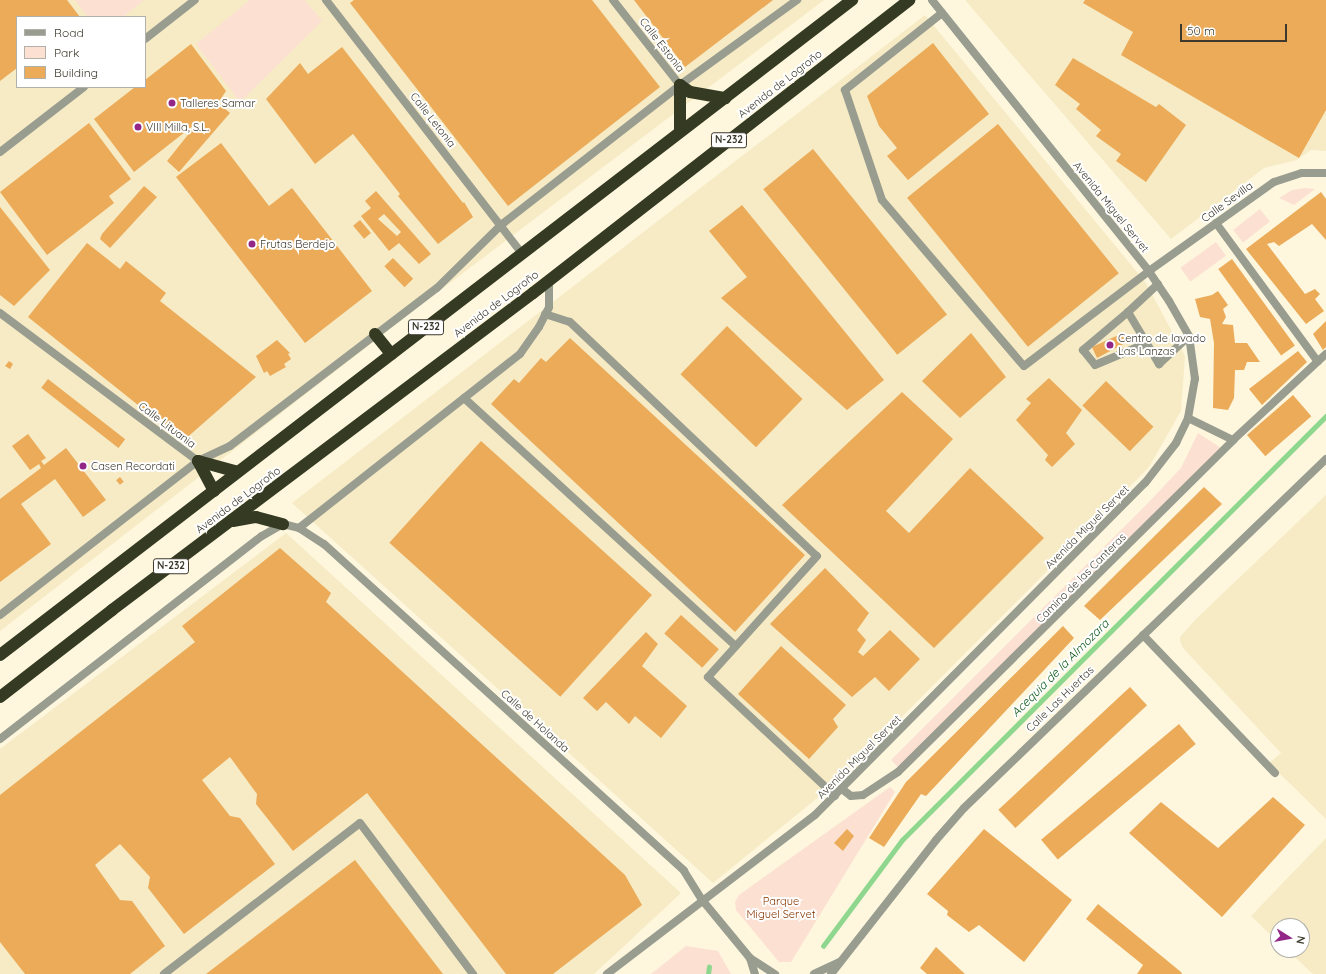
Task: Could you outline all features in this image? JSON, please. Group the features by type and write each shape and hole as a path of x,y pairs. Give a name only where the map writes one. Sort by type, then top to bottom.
{"highway":[{"name":"Avenida de Logroño","path":"0,655 852,0"},
{"name":"Avenida de Logroño","path":"0,698 549,280 909,0"},
{"path":"680,85 690,92 725,98"},
{"path":"680,85 680,132"},
{"path":"376,334 391,354"},
{"path":"198,461 238,472"},
{"path":"198,461 214,491"},
{"path":"230,522 256,517 283,524"}],"street":[{"path":"146,38 195,0"},
{"name":"Calle Letonia","path":"326,0 522,254"},
{"name":"Calle Estonia","path":"613,0 680,85"},
{"path":"198,461 230,446 437,288 501,225 680,85 797,0"},
{"name":"Avenida Miguel Servet","path":"608,974 815,815 842,790 1145,483 1176,443 1188,418 1195,379 1189,336 1158,284 932,0"},
{"name":"Calle Sevilla","path":"942,13 845,90 882,200 1024,366 1149,271 1274,182 1302,173 1326,173"},
{"path":"0,152 83,88"},
{"path":"1216,224 1318,362"},
{"path":"299,528 520,354 549,307 549,280"},
{"path":"1147,343 1095,365 1083,350 1128,312 1158,284"},
{"path":"1128,312 1159,364 1189,336"},
{"name":"Calle Lituania","path":"0,314 198,461 0,615"},
{"path":"546,314 570,322 817,556 708,677 835,796"},
{"name":"Camino de las Canteras","path":"842,790 851,796 864,795 898,772 1233,440 1326,354"},
{"path":"464,398 736,646"},
{"path":"1188,418 1233,440"},
{"name":"Calle Las Huertas","path":"831,974 936,840 964,808 1326,459"},
{"path":"0,739 262,536 283,524"},
{"name":"Calle de Holanda","path":"283,524 299,528 324,544 684,871 703,901 750,958 775,974"},
{"path":"1143,635 1275,773"},
{"path":"164,974 360,823 473,974"},
{"name":"Calle de Holanda","path":"750,958 755,974"},
{"path":"814,974 840,962"},
{"path":"838,974 840,962"}],"shaded area":[{"path":"0,0 824,0 430,298 0,631"},
{"path":"965,0 1326,0 1326,151 1311,150 1297,160 1264,168 1171,239"},
{"path":"925,15 1146,283 1185,356 1181,411 1149,467 1071,547 837,782 713,883 292,503"},
{"path":"1326,495 1326,819 1269,763 1281,753 1183,648 1180,637 1196,619"},
{"path":"286,533 681,893 594,974 0,974 0,749"},
{"path":"1326,838 1326,974 1313,974 1296,958 1310,958 1310,918 1270,918 1270,934 1251,916"}],"green space":[{"path":"75,0 144,0 124,16 87,16"},
{"path":"250,0 305,0 322,21 240,102 196,44"},
{"path":"1305,188 1315,189 1294,205 1279,198 1292,190"},
{"path":"1260,209 1270,222 1243,243 1233,230"},
{"path":"1216,242 1226,256 1190,282 1180,268"},
{"path":"1198,433 1221,448 899,768 891,760 1148,503 1181,468"},
{"name":"Parque Miguel Servet","path":"890,787 895,792 791,962 779,962 736,910 735,902 739,895"},
{"path":"686,946 718,951 731,974 651,974"}],"building":[{"path":"0,0 67,0 79,16 16,16 16,69 0,81"},
{"path":"354,0 592,0 660,87 508,206 350,3"},
{"path":"634,0 773,0 685,67"},
{"path":"1085,0 1326,0 1326,110 1299,158 1121,55 1133,32 1083,3"},
{"path":"933,43 989,114 908,180 887,156 897,148 879,126 867,96"},
{"path":"191,44 226,91 218,103 230,113 179,172 167,161 199,121 134,172 94,119 134,88 146,88 146,79"},
{"path":"342,47 463,203 464,202 473,217 438,244 398,196 400,194 353,134 315,164 266,99 300,63 308,74"},
{"path":"1073,58 1156,107 1159,104 1186,125 1146,182 1116,161 1121,154 1096,136 1101,130 1076,109 1080,104 1055,85"},
{"path":"89,123 131,179 109,196 114,203 47,255 0,192"},
{"path":"998,124 1119,273 1028,347 907,198"},
{"path":"221,143 269,206 292,188 372,291 305,343 176,177"},
{"path":"813,149 947,315 897,355 763,189"},
{"path":"144,186 157,197 110,248 100,239 102,234"},
{"path":"376,191 431,254 419,264 399,243 389,251 361,216 371,208 365,201","holes":["384,214 401,232 397,236 378,219"]},
{"path":"1321,192 1326,199 1326,240 1312,224 1279,246 1274,242 1267,244 1305,294 1315,289 1320,294 1315,299 1324,311 1306,324 1246,249"},
{"path":"742,205 884,380 847,410 721,298 747,277 709,231"},
{"path":"0,207 50,270 14,306 0,295"},
{"path":"360,220 371,233 364,239 353,226"},
{"path":"87,243 120,269 126,261 166,293 160,301 256,377 183,441 28,317"},
{"path":"393,258 413,279 405,287 384,266"},
{"path":"1232,259 1295,346 1281,356 1218,269"},
{"path":"1218,291 1228,305 1223,309 1226,317 1222,324 1233,325 1235,343 1247,343 1260,362 1247,362 1244,370 1235,370 1234,398 1228,410 1213,408 1214,343 1210,319 1200,317 1195,299 1212,295"},
{"path":"1326,321 1326,347 1323,350 1313,334"},
{"path":"727,326 803,399 756,447 680,374"},
{"path":"971,333 1006,377 960,418 922,381"},
{"name":"Centro de lavado Las Lanzas","path":"1123,333 1127,342 1097,358 1092,347"},
{"path":"570,338 805,555 735,632 491,404 514,379 519,383 541,358 546,362"},
{"path":"277,340 290,353 288,354 291,359 284,364 286,367 270,376 267,371 264,373 256,356"},
{"path":"1298,351 1307,362 1262,405 1249,389"},
{"path":"9,361 13,364 10,369 5,366"},
{"path":"1049,378 1082,410 1066,433 1075,444 1052,467 1045,460 1048,455 1016,420 1031,403 1026,399"},
{"path":"48,379 125,439 118,448 41,388"},
{"path":"1106,381 1153,427 1130,451 1082,405"},
{"path":"902,392 953,439 886,511 909,533 970,468 1044,538 934,648 782,505"},
{"path":"1293,395 1311,416 1265,456 1247,435"},
{"path":"28,434 46,458 41,461 44,465 66,448 106,500 83,517 55,479 21,504 51,544 0,582 0,499 41,468 39,464 30,470 12,446"},
{"path":"481,441 652,595 560,697 389,543"},
{"path":"120,477 124,482 120,485 116,480"},
{"path":"1204,487 1222,504 1100,620 1084,606"},
{"path":"280,548 331,593 326,602 625,875 642,905 553,974 506,974 367,793 293,851 256,804 257,794 230,757 202,780 230,816 240,818 275,864 184,934 148,888 150,877 120,844 95,865 120,900 132,901 165,946 130,974 25,974 0,942 0,795 195,642 182,626"},
{"path":"825,568 869,613 857,630 866,640 858,652 863,656 890,630 920,659 889,691 875,677 852,697 770,624"},
{"path":"681,615 719,649 702,668 664,634"},
{"path":"1063,626 1074,638 926,796 921,794 884,847 869,838 906,782"},
{"path":"646,632 658,644 642,666 687,706 661,738 635,716 629,724 606,702 597,711 583,698"},
{"path":"781,646 846,705 833,719 838,727 809,759 738,694"},
{"path":"1130,687 1147,705 1015,828 998,810"},
{"path":"1179,724 1196,744 1058,860 1041,840"},
{"path":"1273,797 1305,825 1222,917 1129,833 1161,802 1218,848"},
{"path":"847,829 854,836 843,851 834,843"},
{"path":"984,829 1072,900 1024,962 979,925 969,932 947,915 948,911 927,894"},
{"path":"355,860 443,974 206,974"},
{"path":"1098,904 1182,974 1137,974 1143,965 1086,919"},
{"path":"936,947 965,974 927,974 920,968"}],"waterway":[{"name":"Acequia de la Almozara","path":"823,946 902,840 1326,416"},
{"path":"708,974 709,967"}],"place":[{"name":"Talleres Samar","path":"172,103"},
{"name":"VIII Milla, S.L.","path":"138,127"},
{"name":"Frutas Berdejo","path":"252,244"},
{"name":"Centro de lavado Las Lanzas","path":"1110,345"},
{"name":"Casen Recordati","path":"83,466"}]}
